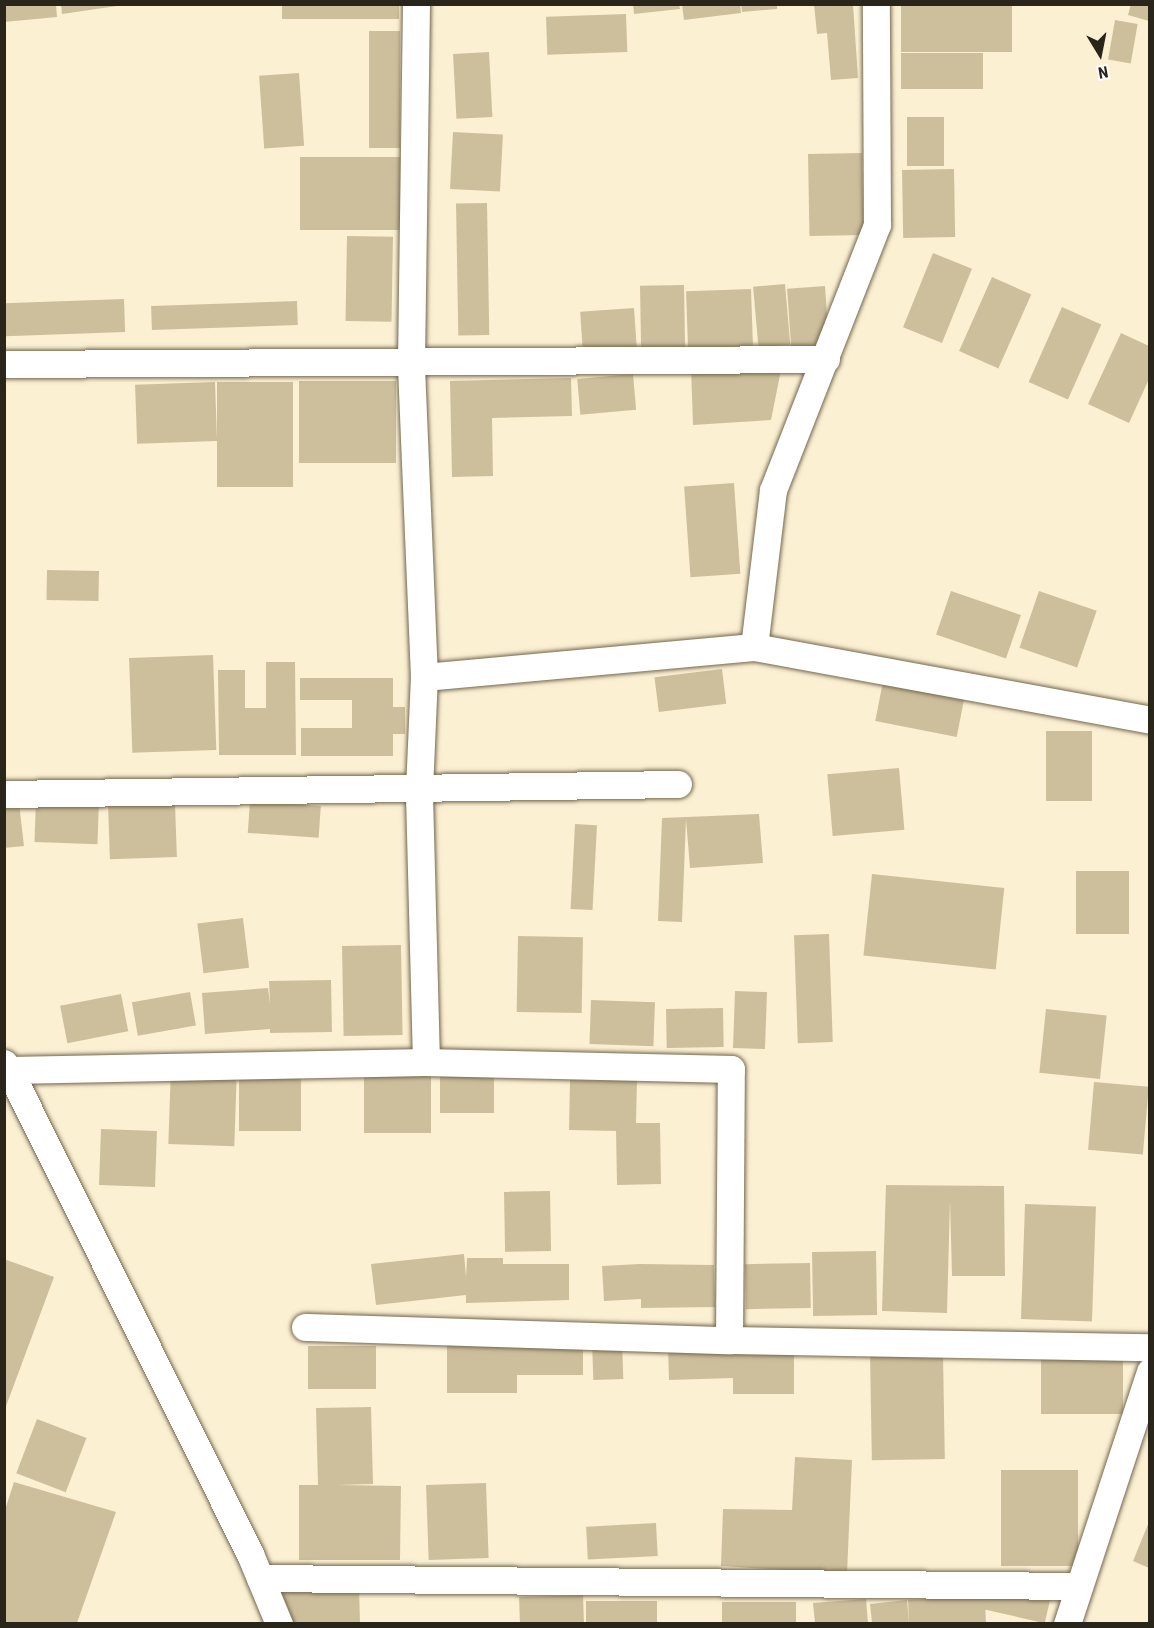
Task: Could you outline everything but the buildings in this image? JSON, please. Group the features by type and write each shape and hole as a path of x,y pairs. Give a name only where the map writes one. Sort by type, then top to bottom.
{"street":[{"path":"416,4 411,362 424,677 419,790 426,1062"},
{"path":"754,647 773,490 877,225 876,4"},
{"path":"4,364 826,359"},
{"path":"424,677 754,647 1149,720"},
{"path":"4,794 419,790 678,784"},
{"path":"279,1623 260,1578 7,1067 426,1062 730,1070 729,1340"},
{"path":"305,1327 729,1340 1149,1347"},
{"path":"1067,1623 1149,1371"},
{"path":"260,1578 1079,1586"}]}
